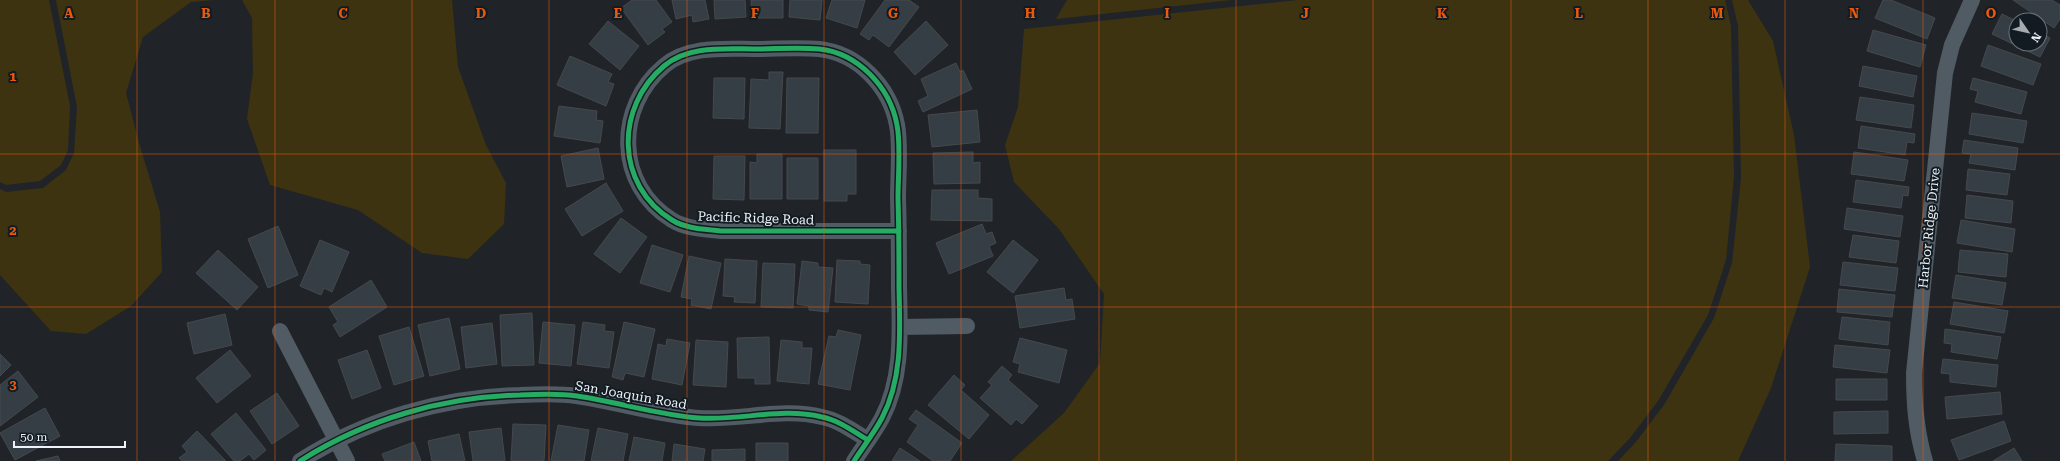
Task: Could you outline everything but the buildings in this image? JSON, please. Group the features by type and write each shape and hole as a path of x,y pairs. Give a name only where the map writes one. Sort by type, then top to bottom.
{"street":[{"name":"Harbor Ridge Drive","path":"1925,461 1916,428 1914,407 1914,373 1941,97 1952,45 1972,0"},
{"name":"Pacific Ridge Road","path":"854,461 882,417 891,394 900,350 900,327 898,126 892,107 881,87 866,70 848,58 820,49 710,49 685,55 665,64 650,81 636,101 629,121 628,146 631,169 639,186 654,205 672,220 692,228 721,231 899,231"},
{"path":"900,327 967,326"},
{"path":"280,331 347,461"},
{"name":"San Joaquin Road","path":"300,461 355,431 409,412 438,404 485,396 537,394 576,396 665,414 699,418 732,418 796,413 823,417 844,426 868,440"}],"shaded area":[{"path":"0,0 49,0 70,106 68,150 61,165 40,181 6,185 0,182"},
{"path":"56,0 214,0 191,2 143,37 126,93 139,143 160,212 162,272 131,306 86,334 51,331 0,275 0,189 6,192 43,188 66,170 74,153 77,107"},
{"path":"242,0 452,0 458,67 486,145 506,183 504,224 468,259 422,253 358,210 270,185 247,119 253,73 252,18"},
{"path":"1067,0 1232,0 1056,19"},
{"path":"1298,0 1725,0 1731,26 1734,177 1726,260 1708,315 1658,401 1630,438 1608,461 1011,461 1064,413 1100,363 1104,294 1059,229 1014,182 1005,145 1018,107 1024,29"},
{"path":"1732,0 1748,0 1773,41 1794,135 1810,267 1771,388 1738,461 1618,461 1635,443 1664,405 1714,318 1732,263 1741,178 1738,26"}],"cycle path":[{"path":"854,461 879,424 889,403 894,387 899,354 900,337 899,220 898,209 899,141 893,111 880,85 859,65 847,57 833,52 803,48 720,49 696,51 684,54 674,59 664,66 648,83 637,102 630,124 628,145 632,167 640,187 653,205 677,223 696,228 721,231 899,231"},
{"path":"300,461 351,433 406,413 462,400 534,394 577,396 668,414 699,418 730,418 791,413 807,414 828,418 868,440"}]}
